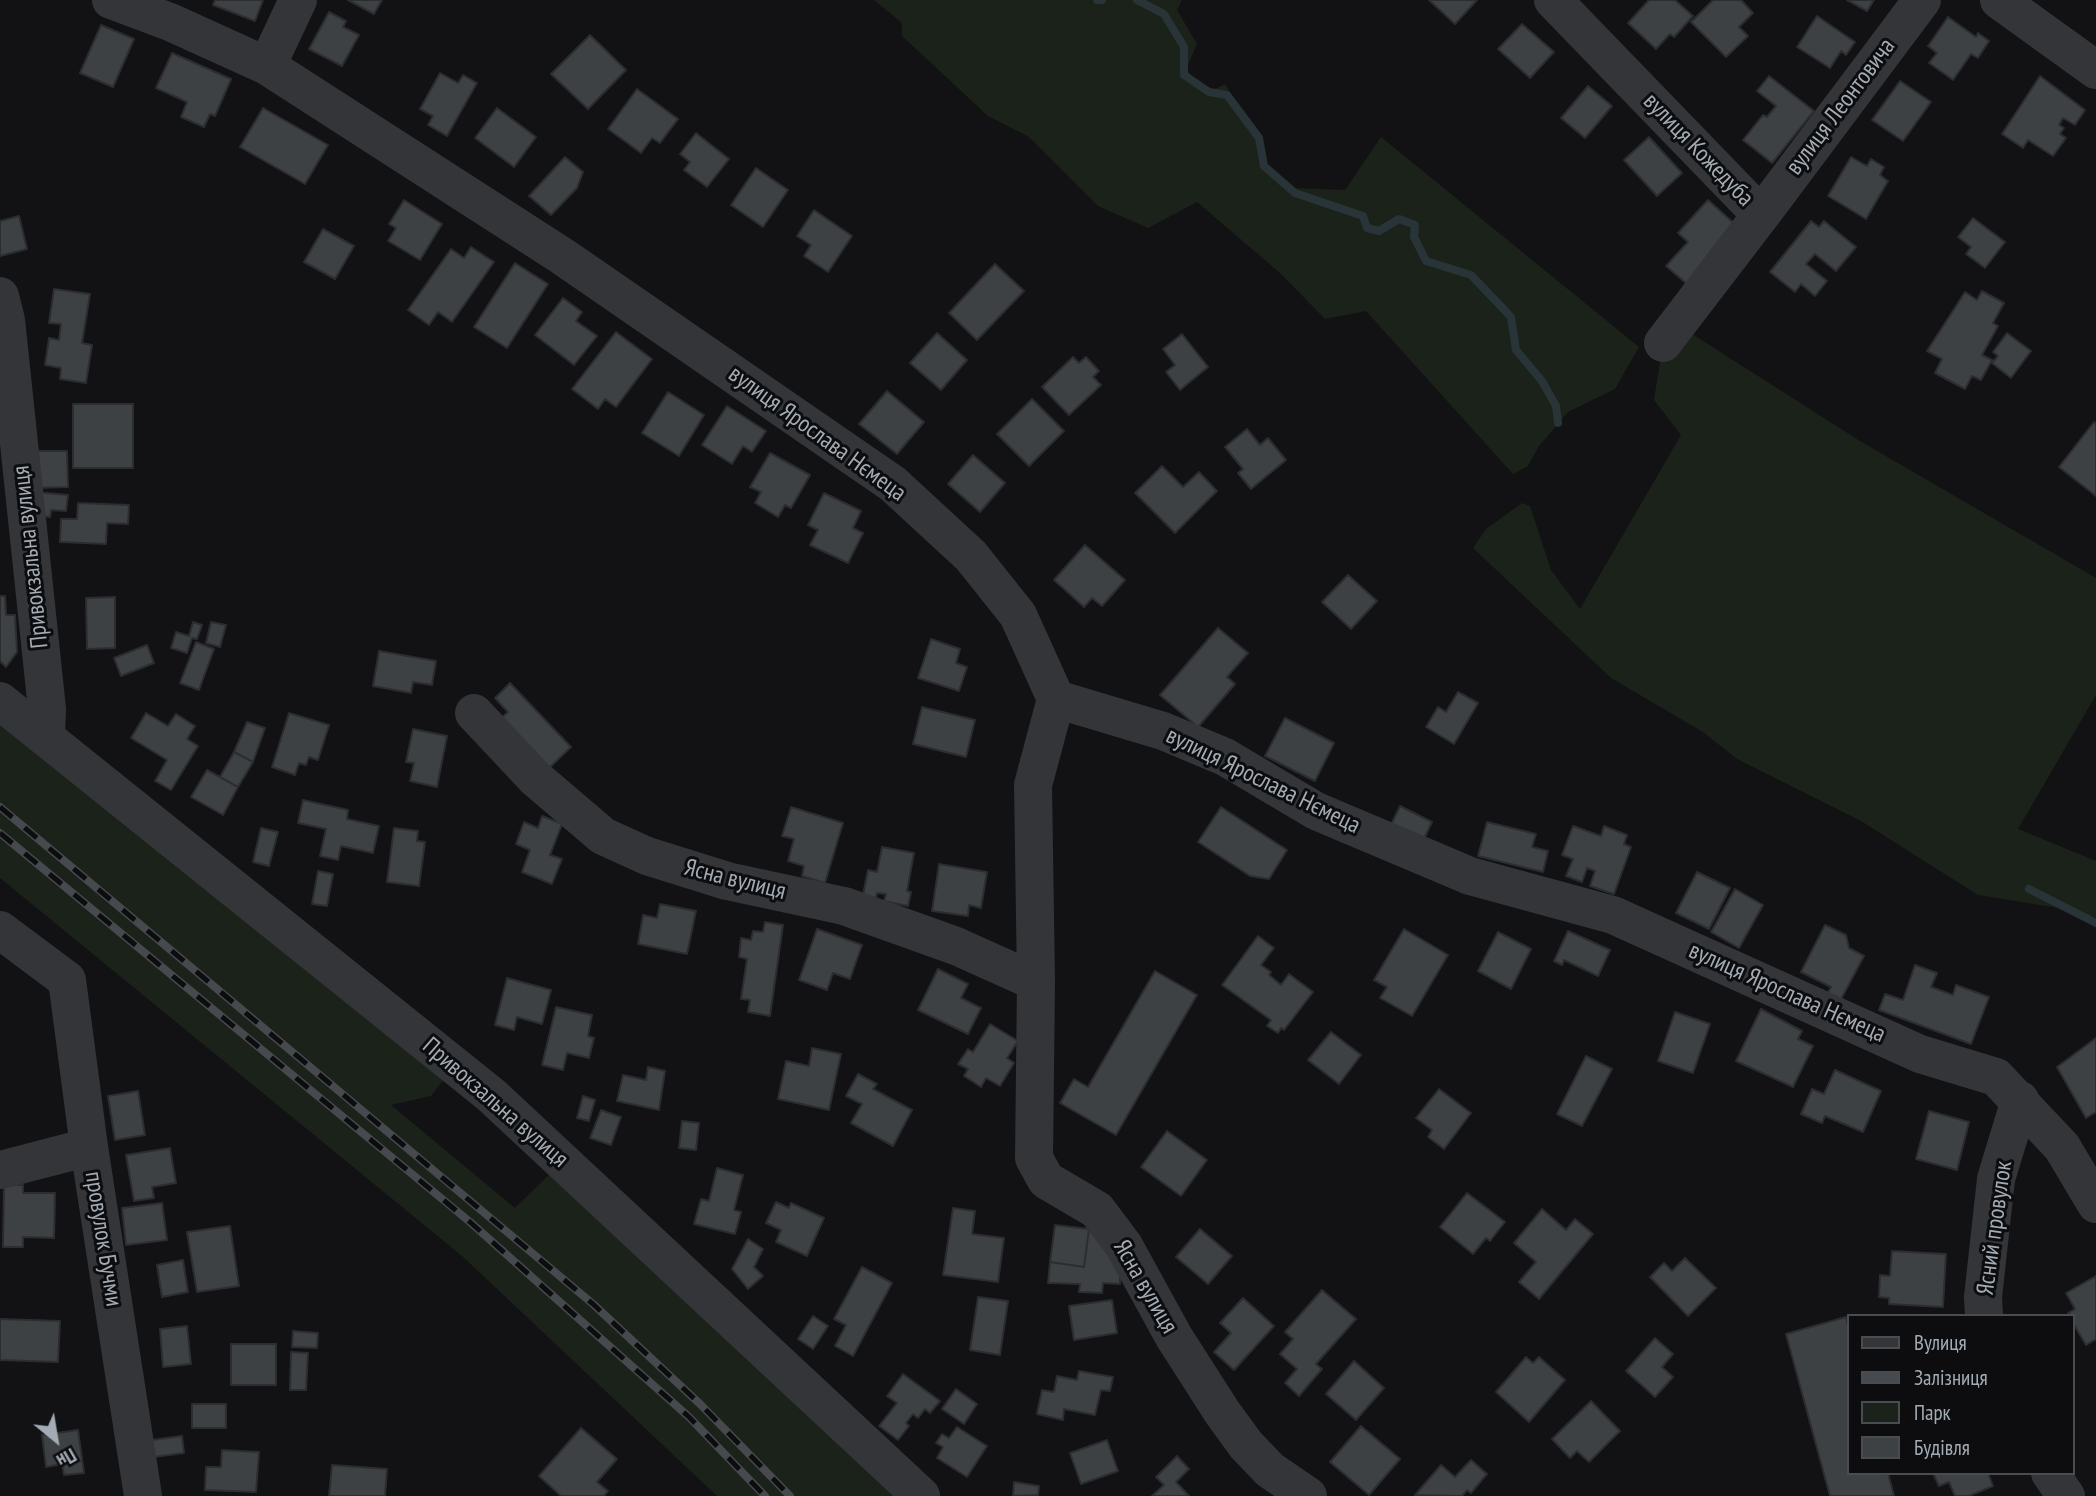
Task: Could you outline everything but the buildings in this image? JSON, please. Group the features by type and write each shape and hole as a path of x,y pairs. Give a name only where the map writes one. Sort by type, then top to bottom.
{"street":[{"name":"вулиця Ярослава Нємеца","path":"111,0 170,22 267,65 562,256 893,484 971,556 1018,615 1056,699 1163,731 1225,757 1316,811 1470,876 1613,915 1920,1054 1996,1077 2063,1147 2096,1204"},
{"path":"267,65 298,0"},
{"name":"вулиця Кожедуба","path":"1553,0 1760,215 1663,343"},
{"name":"вулиця Леонтовича","path":"1760,215 1922,0"},
{"path":"1999,0 2096,70"},
{"name":"Привокзальна вулиця","path":"0,296 6,320 47,709 46,736"},
{"name":"Ясна вулиця","path":"1056,699 1033,785 1037,982 1034,1158 1046,1180 1097,1210 1124,1246 1174,1337 1246,1445 1270,1469 1308,1496"},
{"name":"Привокзальна вулиця","path":"0,701 491,1095 921,1496"},
{"name":"Ясна вулиця","path":"474,713 536,778 603,836 647,856 727,881 844,906 956,946 1037,982"},
{"name":"провулок Бучми","path":"0,930 67,981 89,1147 143,1496"},
{"name":"Ясний провулок","path":"1984,1314 1983,1297 1996,1179 2020,1100"},
{"path":"0,1170 89,1147"},
{"path":"2051,1475 2066,1496"}],"green space":[{"path":"874,0 1182,0 1177,10 1197,44 1186,70 1209,92 1225,84 1264,147 1264,166 1294,188 1345,190 1381,137 1639,347 1615,389 1568,412 1539,446 1528,466 1513,474 1366,311 1325,319 1280,273 1197,202 1148,228 1098,206 1029,137 988,116 902,36 902,23"},
{"path":"1678,325 1860,441 2096,578 2096,695 2018,829 2096,861 2096,918 2077,911 1978,895 1861,821 1737,759 1703,732 1611,678 1473,548 1486,529 1522,503 1530,506 1551,570 1580,609 1681,435 1654,400 1663,343"},
{"path":"0,701 455,1065 431,1096 391,1105 515,1208 563,1161 921,1496 717,1496 462,1256 0,878"}],"waterway":[{"path":"1097,0 1102,0"},
{"path":"1137,0 1164,14 1184,47 1184,75 1209,92 1227,95 1259,138 1264,166 1295,193 1363,216 1367,228 1379,231 1399,219 1415,225 1414,237 1426,261 1471,275 1511,317 1516,350 1542,381 1556,406 1558,423"},
{"path":"2029,889 2096,923"}],"railway":[{"path":"0,807 593,1304 700,1404 790,1496"},
{"path":"0,833 470,1222 689,1417 765,1496"}]}
